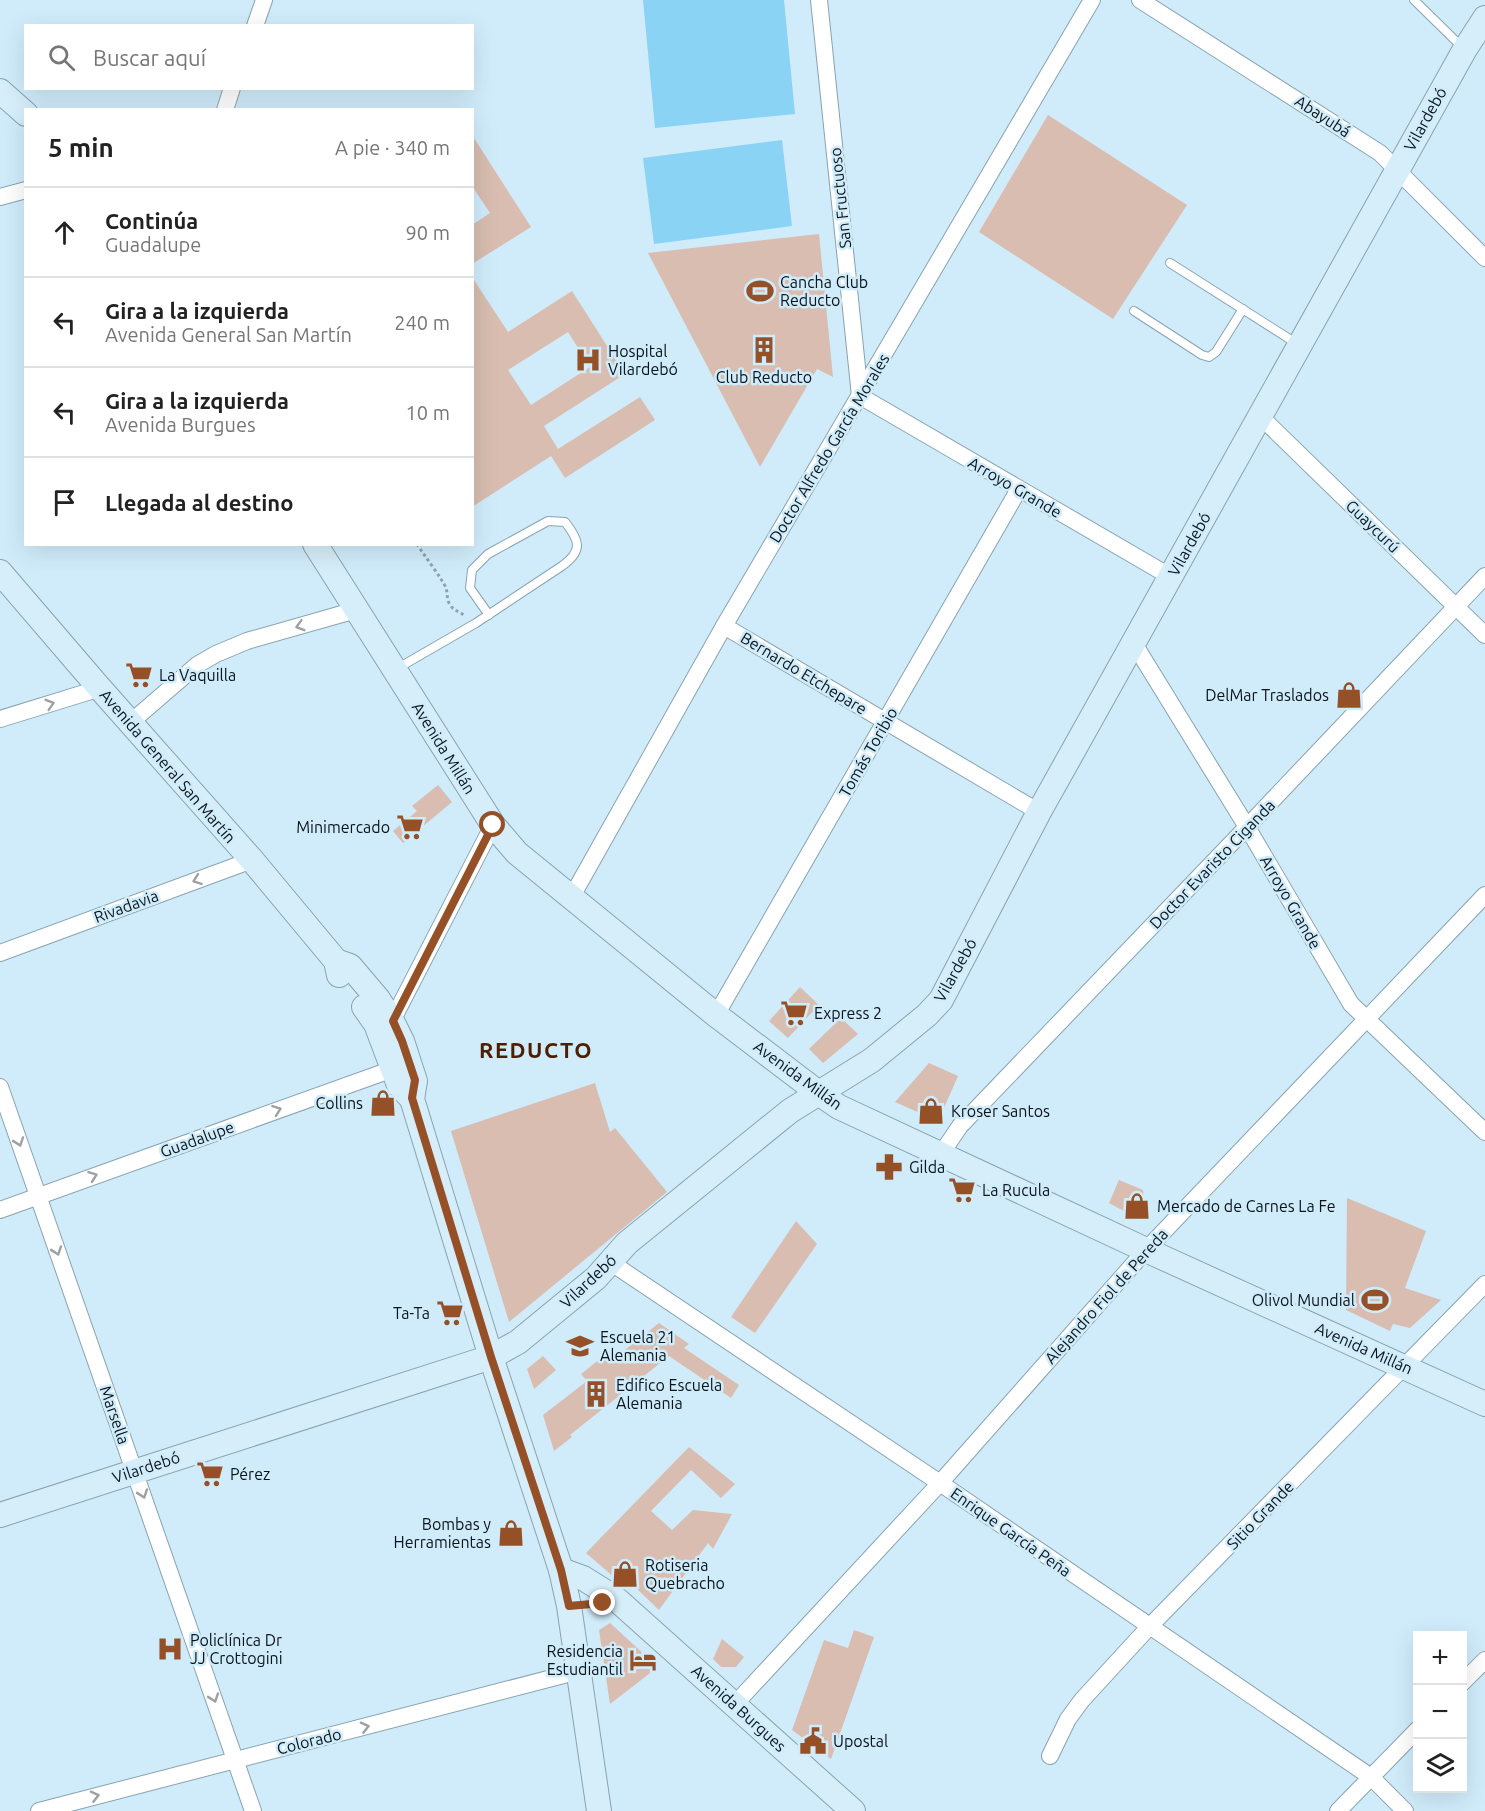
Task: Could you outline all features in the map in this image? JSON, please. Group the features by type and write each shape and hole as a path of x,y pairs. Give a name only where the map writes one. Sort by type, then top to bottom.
{"main road":[{"name":"Vilardebó","path":"0,1515 491,1357 518,1342 596,1278 627,1243 790,1111 872,1059 927,1015 941,1000 1039,812 1133,642 1397,169 1485,18"},
{"path":"0,91 24,112"},
{"name":"Avenida Millán","path":"316,546 493,825 517,853 716,1015 820,1094 839,1107 1485,1404"},
{"name":"Avenida General San Martín","path":"0,572 252,860 336,961 350,966 378,999 393,1069 399,1085 412,1098"},
{"name":"Avenida General San Martín","path":"384,1023 402,1041 415,1080 412,1098 491,1357 561,1570 579,1671 598,1811"},
{"name":"Avenida Burgues","path":"561,1570 583,1578 610,1594 854,1811"},
{"path":"569,1606 603,1603 624,1606"}],"street":[{"path":"256,24 264,0"},
{"name":"San Fructuoso","path":"819,0 860,396"},
{"name":"Doctor Alfredo García Morales","path":"571,898 724,626 1092,0"},
{"name":"Abayubá","path":"1140,0 1380,153 1485,258"},
{"path":"226,108 231,90"},
{"path":"0,197 24,191"},
{"name":"Arroyo Grande","path":"860,396 1171,577"},
{"name":"Guaycurú","path":"1260,416 1485,635"},
{"name":"Tomás Toribio","path":"716,1015 1019,489"},
{"name":"Doctor Evaristo Ciganda","path":"941,1154 960,1126 1485,576"},
{"path":"131,722 197,665 216,654 247,641 356,610"},
{"name":"Bernardo Etchepare","path":"724,626 1039,812"},
{"name":"Arroyo Grande","path":"1133,642 1247,827 1351,1004 1485,1132"},
{"path":"0,719 91,691 97,685"},
{"path":"384,1023 493,825"},
{"name":"Rivadavia","path":"0,953 252,860"},
{"name":"Alejandro Fiol de Pereda","path":"735,1704 940,1483 1146,1250 1485,895"},
{"name":"Guadalupe","path":"0,1210 393,1069"},
{"name":"Marsella","path":"0,1088 253,1811"},
{"name":"Enrique García Peña","path":"610,1262 940,1483 1371,1777 1405,1811"},
{"name":"Sitio Grande","path":"1050,1756 1068,1719 1082,1700 1149,1627 1485,1284"},
{"path":"1467,1678 1485,1660"},
{"name":"Colorado","path":"39,1811 579,1671"},
{"path":"1338,1811 1413,1734"}],"lane":[{"path":"1414,0 1465,49"},
{"path":"1170,263 1300,345"},
{"path":"1134,311 1202,355 1209,357 1216,352 1243,309"},
{"path":"395,670 489,615 572,559 578,548 576,536 565,522 548,521 488,554 472,570 470,588 489,615"}],"path":[{"path":"418,546 446,589 447,600 451,607 463,613 471,626"}],"shaded area":[{"path":"643,0 784,0 795,114 655,128"},
{"path":"782,140 792,226 654,244 643,158"}],"building":[{"path":"1048,115 1187,205 1113,319 979,232"},
{"path":"474,138 531,227 474,263 474,224 490,213 474,189"},
{"name":"Club Reducto","path":"819,234 833,377 817,369 760,467 648,253"},
{"path":"474,280 508,332 572,291 625,374 544,426 558,449 640,397 655,420 565,478 551,456 474,506","holes":["568,332 590,367 531,405 508,370"]},
{"path":"438,785 452,802 403,843 393,831 417,811 412,806"},
{"name":"Express 2","path":"800,987 819,1005 788,1038 769,1021"},
{"path":"841,1018 858,1034 823,1063 809,1049"},
{"path":"929,1063 958,1076 940,1117 933,1119 895,1102"},
{"path":"595,1083 610,1132 615,1128 667,1192 509,1322 451,1131"},
{"path":"1119,1180 1143,1190 1146,1217 1135,1217 1109,1203"},
{"path":"1347,1198 1426,1231 1405,1288 1441,1300 1410,1328 1393,1324 1390,1331 1346,1310"},
{"path":"796,1221 817,1244 755,1333 731,1317"},
{"name":"Edifico Escuela Alemania","path":"659,1323 689,1344 684,1348 739,1385 731,1398 669,1356 570,1435 572,1437 554,1451 543,1415 587,1381 581,1374 605,1355 608,1359 613,1354 616,1357"},
{"path":"543,1356 556,1370 534,1389 527,1369"},
{"path":"689,1447 735,1484 721,1498 691,1470 651,1511 672,1530 693,1510 732,1514 713,1549 708,1543 659,1610 633,1585 629,1590 586,1553"},
{"path":"610,1623 658,1667 610,1704 599,1630"},
{"path":"854,1630 874,1637 831,1759 792,1730 824,1640 848,1648"},
{"path":"722,1639 744,1657 736,1667 721,1667 713,1659"}],"place":[{"name":"Cancha Club Reducto","path":"760,291"},
{"name":"Club Reducto","path":"764,350"},
{"name":"Hospital Vilardebó","path":"588,360"},
{"name":"La Vaquilla","path":"139,675"},
{"name":"DelMar Traslados","path":"1349,695"},
{"name":"Minimercado","path":"410,827"},
{"name":"Express 2","path":"794,1013"},
{"name":"Collins","path":"383,1103"},
{"name":"Kroser Santos","path":"931,1111"},
{"name":"Gilda","path":"889,1167"},
{"name":"La Rucula","path":"962,1190"},
{"name":"Mercado de Carnes La Fe","path":"1137,1206"},
{"name":"Olivol Mundial","path":"1375,1300"},
{"name":"Ta-Ta","path":"450,1313"},
{"name":"Escuela 21 Alemania","path":"580,1346"},
{"name":"Edifico Escuela Alemania","path":"596,1394"},
{"name":"Pérez","path":"210,1474"},
{"name":"Bombas y Herramientas","path":"511,1533"},
{"name":"Rotiseria Quebracho","path":"625,1574"},
{"name":"Policlínica Dr JJ Crottogini","path":"170,1649"},
{"name":"Residencia Estudiantil","path":"643,1660"},
{"name":"Upostal","path":"813,1741"}],"district":[{"name":"REDUCTO","path":"536,1049"}],"route":[{"path":"493,825 393,1021 415,1080 412,1098 491,1357 561,1570 569,1606 603,1603"}]}
